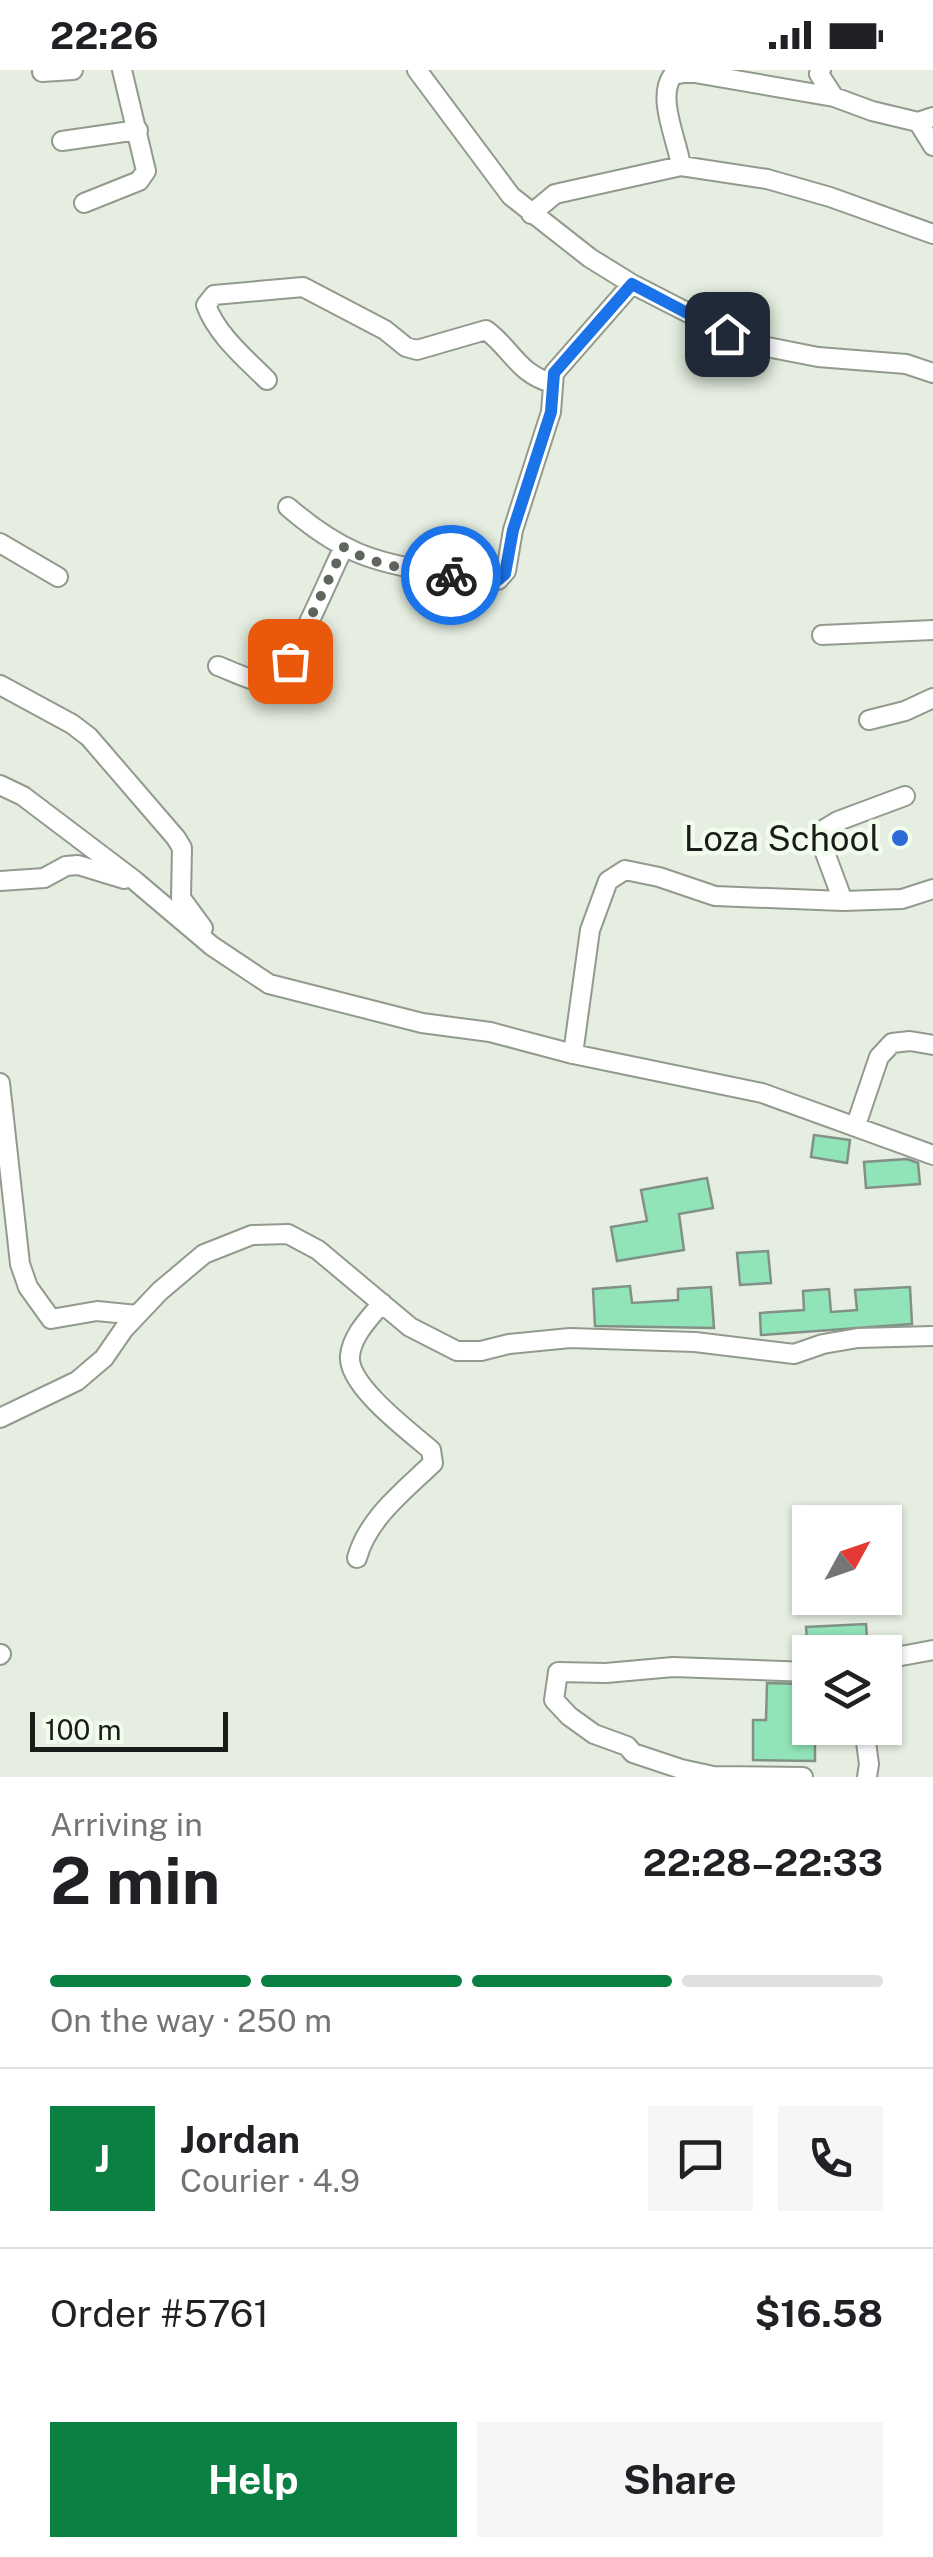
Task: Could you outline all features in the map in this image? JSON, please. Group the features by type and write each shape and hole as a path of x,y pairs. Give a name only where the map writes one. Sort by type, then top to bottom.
{"street":[{"path":"42,72 72,70"},
{"path":"84,202 139,181 146,172 122,70"},
{"path":"417,70 511,196 590,258 632,284 746,343 818,357 906,364 933,373"},
{"path":"821,70 834,96"},
{"path":"681,166 677,138 666,108 666,84 673,75 689,72 834,96 872,111 926,119 933,146"},
{"path":"62,142 138,130"},
{"path":"531,214 555,194 681,166 767,179 933,234"},
{"path":"288,506 311,527 373,561 398,568 498,580 506,571 513,530 551,412 554,373 632,284"},
{"path":"268,380 226,339 208,311 206,305 214,296 303,288 417,350 486,330 524,370 552,383"},
{"path":"0,543 58,577"},
{"path":"218,666 267,683 276,680 290,661 344,547"},
{"path":"822,636 933,630"},
{"path":"0,684 89,737 176,838 182,848 181,898 212,946"},
{"path":"868,720 933,698"},
{"path":"0,786 22,796 134,880 212,946 268,984 422,1023 490,1032 573,1054 762,1094 933,1155"},
{"path":"843,901 824,850 824,830 838,820 905,796"},
{"path":"0,881 44,878 66,866 78,865 134,880"},
{"path":"573,1054 590,930 608,882 625,870 715,896 902,900 933,889"},
{"path":"856,1125 880,1057 892,1043 933,1045"},
{"path":"0,1083 20,1264 28,1288 50,1319 97,1311 137,1315"},
{"path":"0,1418 77,1381 104,1358 137,1315 204,1254 252,1235 288,1234 318,1250 410,1326 458,1351 480,1352 570,1338 695,1342 794,1354 858,1338 933,1336"},
{"path":"357,1558 362,1540 393,1500 433,1463 431,1450 359,1384 348,1360 354,1337 382,1303"},
{"path":"902,1656 933,1650"},
{"path":"792,1671 673,1667 606,1673 558,1672 554,1700 594,1734 681,1769 713,1776 803,1777"},
{"path":"866,1745 866,1777"}],"building":[{"path":"814,1135 850,1140 847,1163 811,1157"},
{"path":"907,1159 918,1163 920,1184 866,1188 864,1162"},
{"path":"707,1178 713,1208 679,1214 684,1250 617,1261 611,1227 647,1221 641,1190"},
{"path":"768,1251 771,1283 740,1285 737,1253"},
{"path":"630,1286 632,1303 678,1300 678,1289 711,1287 714,1328 595,1326 593,1289"},
{"path":"910,1287 912,1324 761,1335 760,1313 804,1310 803,1291 829,1289 831,1312 857,1310 855,1290"},
{"path":"866,1624 867,1635 807,1635 806,1627"},
{"path":"767,1683 792,1684 792,1745 815,1745 815,1761 753,1760 753,1720 766,1720"}],"way so far":[{"path":"290,661 344,547 398,568 451,575"}],"place":[{"name":"Loza School","path":"900,838"}],"route":[{"path":"451,575 498,580 505,574 513,530 551,412 554,373 632,284 727,334"}]}
